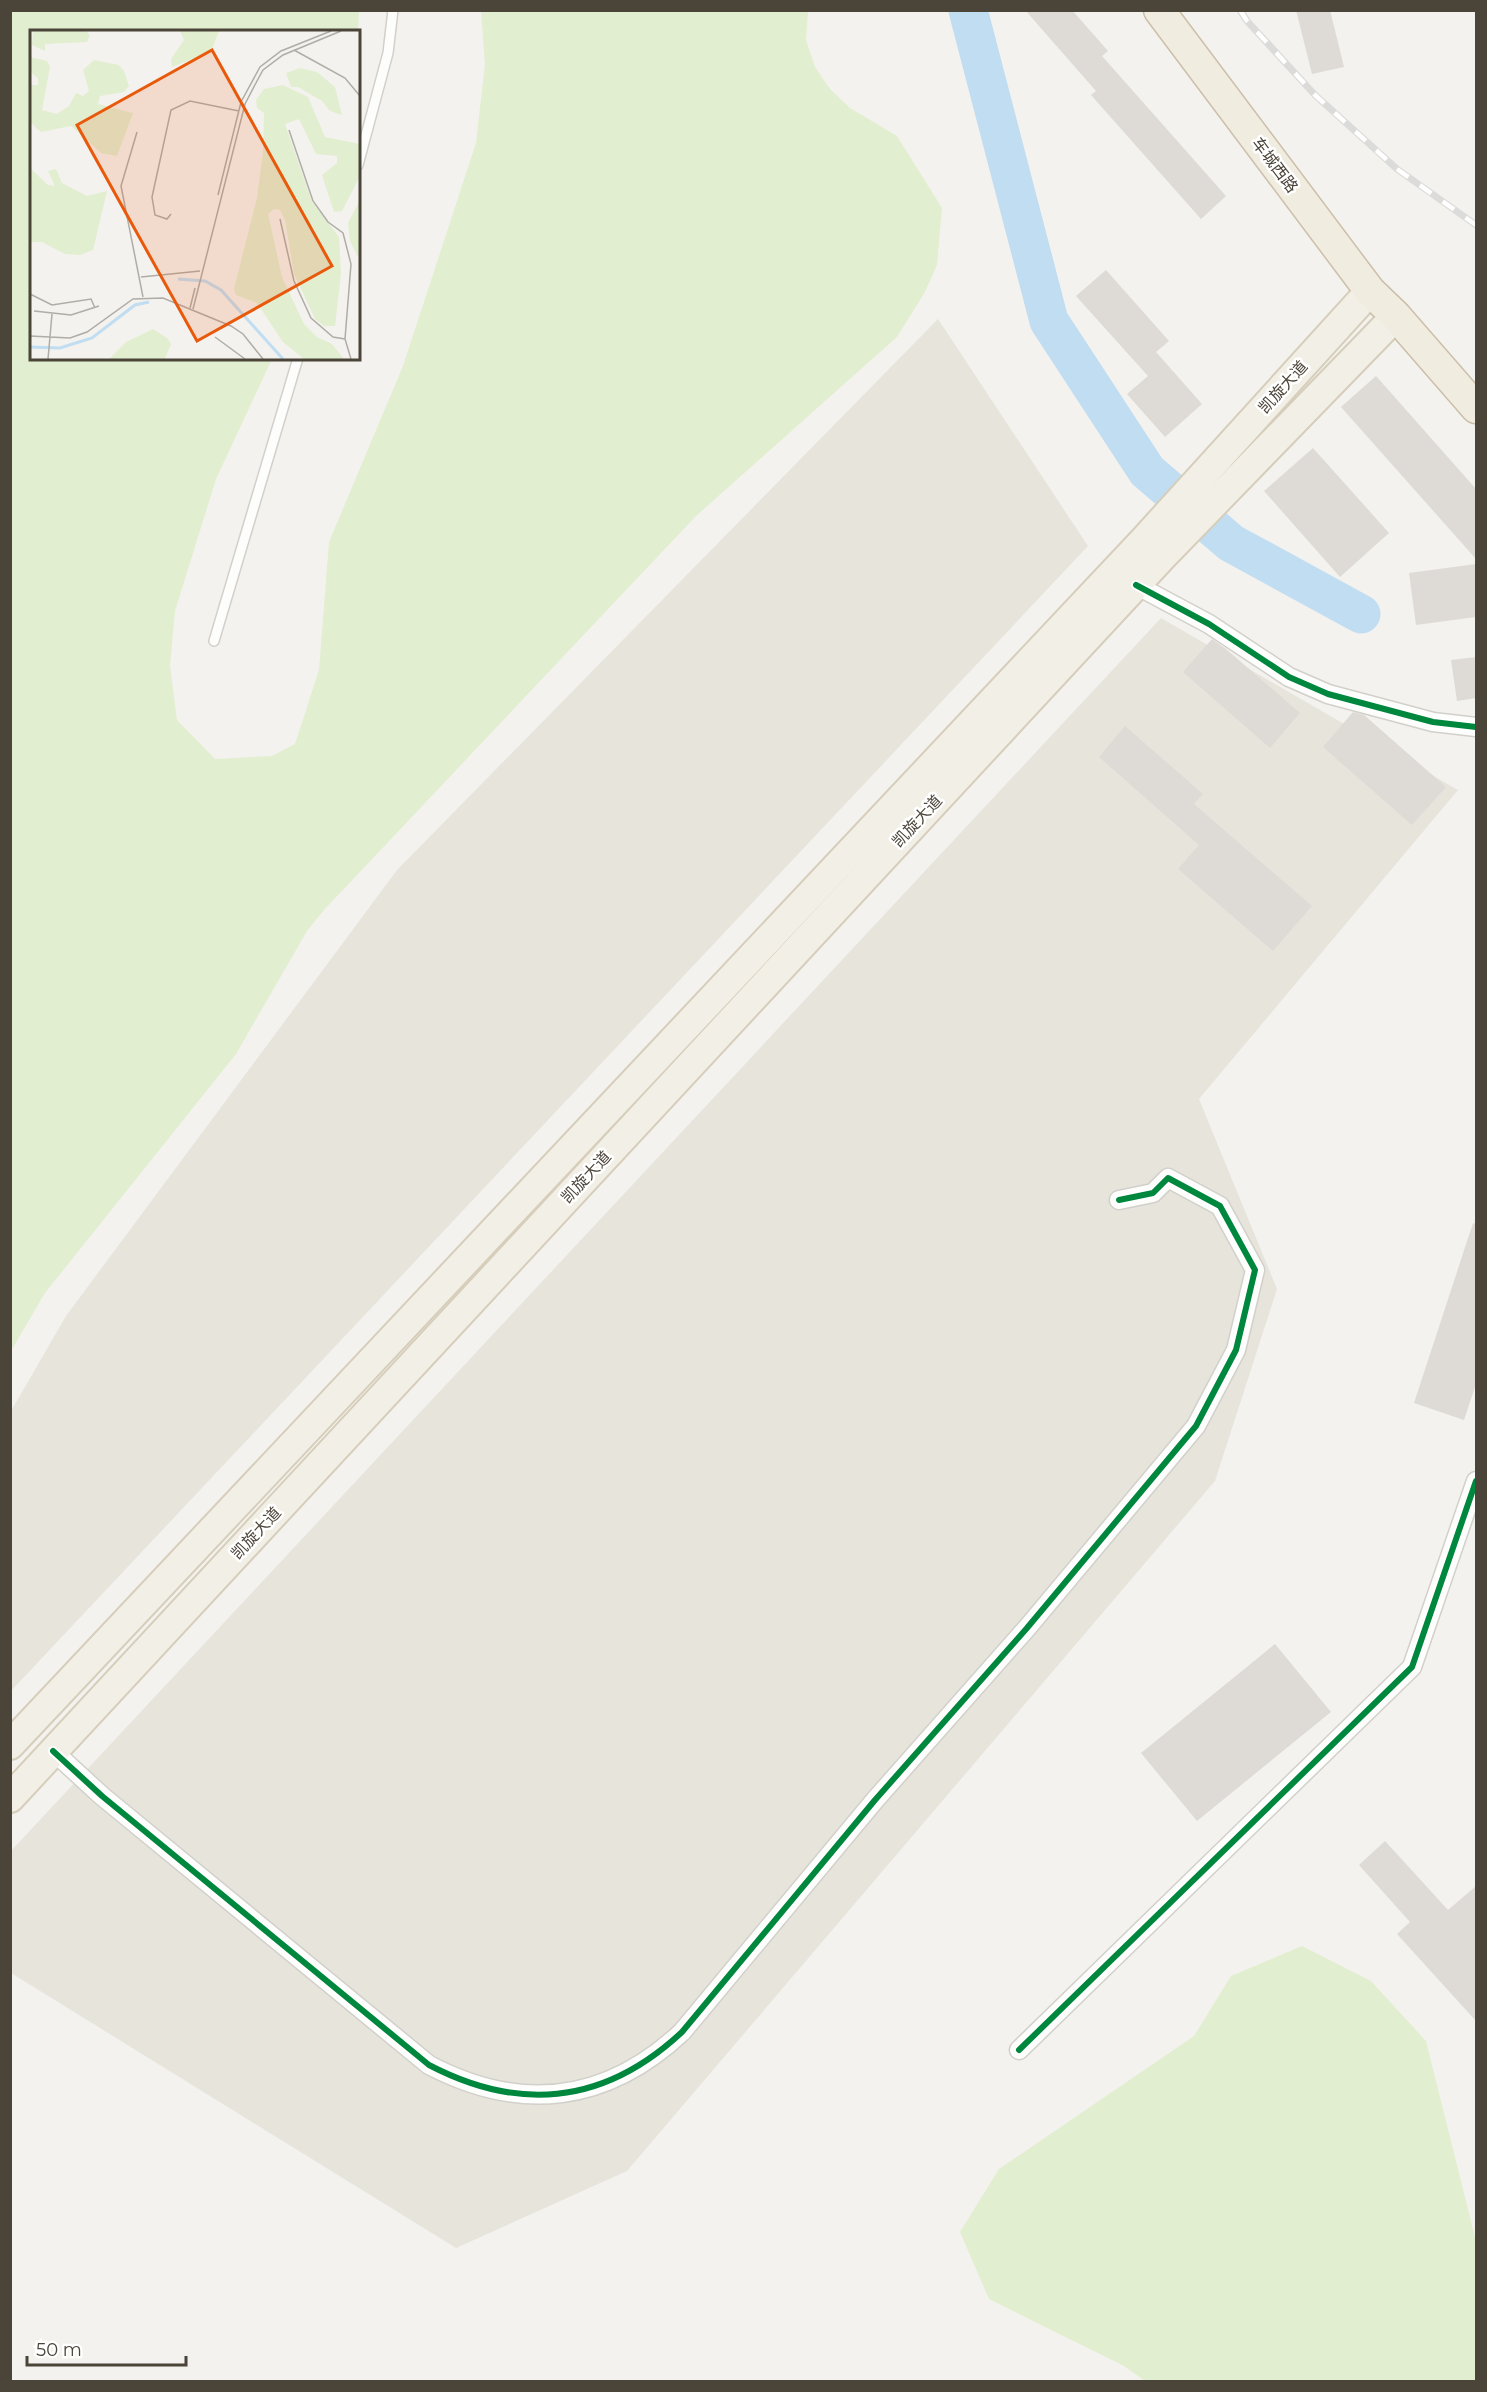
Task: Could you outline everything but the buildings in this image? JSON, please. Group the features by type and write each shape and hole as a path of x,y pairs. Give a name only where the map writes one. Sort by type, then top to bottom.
{"highway":[{"name":"车城西路","path":"1159,10 1370,291 1396,316 1476,408"}],"main road":[{"name":"凯旋大道","path":"1209,489 1370,291"},
{"name":"凯旋大道","path":"1209,489 1396,316"},
{"path":"1153,548 1209,489"},
{"name":"凯旋大道","path":"10,1798 1136,585 1153,548"},
{"name":"凯旋大道","path":"10,1745 1153,548"}],"street":[{"path":"1136,585 1209,624 1289,676 1328,694 1433,722 1476,727"},
{"path":"54,1751 102,1796 429,2065 476,2086 528,2095 578,2090 624,2075 658,2053 682,2032 875,1800 1027,1628 1196,1426 1236,1350 1255,1270 1220,1206 1168,1178 1153,1193 1119,1200"},
{"path":"1019,2050 1412,1667 1476,1481"}],"lane":[{"path":"360,158 388,53 393,10"},
{"path":"213,641 297,360"}],"shaded area":[{"path":"938,319 1088,546 11,1691 11,1411 66,1316 397,870"},
{"path":"1161,618 1458,790 1199,1099 1277,1289 1215,1481 627,2171 456,2248 11,1973 10,1852"}],"green space":[{"path":"11,10 359,11 358,30 30,30 30,360 272,360 216,479 175,611 170,666 177,720 215,759 272,756 295,744 319,670 329,542 403,366 476,143 485,64 481,11 808,11 806,40 815,67 830,89 850,108 897,136 942,208 937,265 925,292 897,337 696,516 324,910 307,931 236,1054 45,1293 11,1351"},
{"path":"1302,1946 1371,1981 1426,2041 1476,2241 1476,2381 1145,2381 1124,2366 989,2299 960,2232 999,2169 1194,2036 1231,1976"}],"waterway":[{"path":"968,10 1049,321 1147,471 1231,543 1361,614"}],"railway":[{"path":"1240,10 1247,21 1315,95 1397,169 1476,225"}],"cycle path":[{"path":"1136,585 1209,624 1289,677 1328,694 1433,722 1476,727"},
{"path":"53,1751 102,1796 429,2065 463,2080 497,2090 529,2094 562,2093 593,2086 623,2074 653,2056 682,2032 875,1800 1027,1628 1196,1426 1236,1350 1255,1270 1220,1206 1168,1178 1153,1193 1119,1200"},
{"path":"1019,2050 1412,1667 1476,1481"}]}
